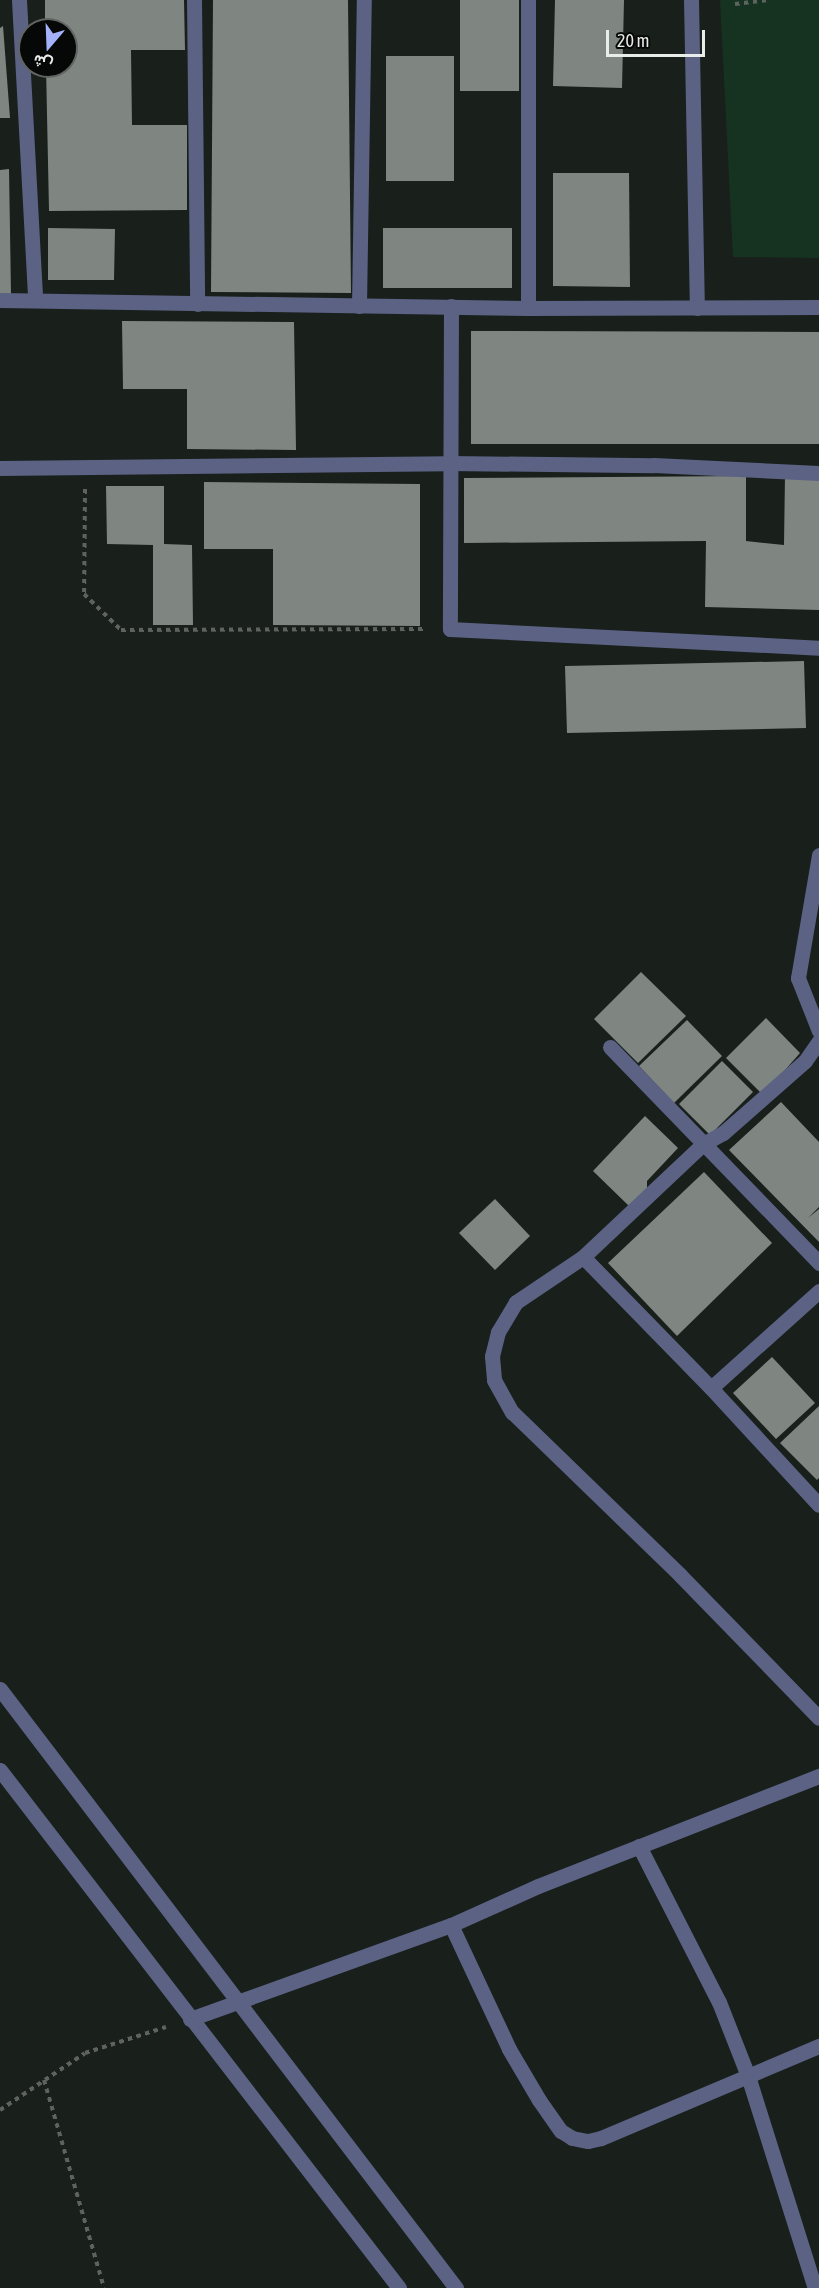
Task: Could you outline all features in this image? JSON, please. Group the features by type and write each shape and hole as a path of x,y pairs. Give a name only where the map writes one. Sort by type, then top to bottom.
{"street":[{"path":"19,0 35,300"},
{"path":"194,0 197,304"},
{"path":"359,306 364,0"},
{"path":"528,0 528,308"},
{"path":"691,0 697,308"},
{"path":"0,300 528,308 819,307"},
{"path":"451,306 448,463 450,629 819,648"},
{"path":"0,468 85,465 448,463 654,465 819,473"},
{"path":"819,855 798,978 819,1031"},
{"path":"819,1041 805,1061 723,1132 703,1144 583,1257 516,1302 498,1332 492,1356 494,1380 512,1412 680,1575 819,1718"},
{"path":"610,1047 819,1263"},
{"path":"583,1257 711,1388 819,1505"},
{"path":"711,1388 819,1291"},
{"path":"0,1689 456,2288"},
{"path":"0,1770 399,2288"},
{"path":"190,2019 451,1925 639,1846 819,1776"},
{"path":"639,1846 708,1974 748,2076 815,2288"},
{"path":"451,1925 509,2049 539,2100 561,2131 572,2138 588,2141 601,2138 819,2046"}],"path":[{"path":"735,4 770,0"},
{"path":"85,465 84,594 121,630 450,629"},
{"path":"0,2110 85,2053 190,2019"},
{"path":"44,2080 104,2288"}],"green space":[{"path":"720,0 819,0 819,258 733,257"}],"building":[{"path":"45,0 184,0 185,50 131,50 132,125 187,125 187,210 49,211 46,78 78,78 78,18 45,18"},
{"path":"213,0 348,0 351,293 211,292"},
{"path":"460,0 519,0 519,91 460,91"},
{"path":"555,0 624,0 622,88 553,86"},
{"path":"3,26 10,118 0,118 0,28"},
{"path":"386,56 454,56 454,181 386,181"},
{"path":"9,169 11,294 0,294 0,170"},
{"path":"553,173 629,173 630,287 553,286"},
{"path":"48,228 115,229 114,280 48,280"},
{"path":"383,228 512,228 512,288 383,288"},
{"path":"122,321 294,322 296,450 187,449 187,389 123,389"},
{"path":"471,331 819,332 819,444 471,444"},
{"path":"785,474 819,475 819,610 705,607 706,541 464,543 464,478 746,476 746,541 784,545"},
{"path":"204,482 420,484 420,626 273,625 273,549 204,549"},
{"path":"106,486 164,486 164,544 192,545 193,625 153,625 153,545 107,544"},
{"path":"804,661 806,728 567,733 565,666"},
{"path":"641,972 686,1016 638,1063 594,1019"},
{"path":"766,1018 800,1053 763,1095 726,1058"},
{"path":"687,1020 722,1056 674,1103 639,1066"},
{"path":"722,1061 753,1092 710,1135 679,1104"},
{"path":"781,1102 819,1142 819,1207 808,1218 819,1209 819,1242 729,1150"},
{"path":"645,1116 678,1148 647,1181 647,1188 629,1206 593,1171"},
{"path":"704,1172 772,1243 677,1336 608,1263"},
{"path":"495,1199 530,1236 495,1270 459,1233"},
{"path":"772,1357 815,1403 776,1439 733,1393"},
{"path":"819,1406 819,1478 817,1480 780,1443"}]}
